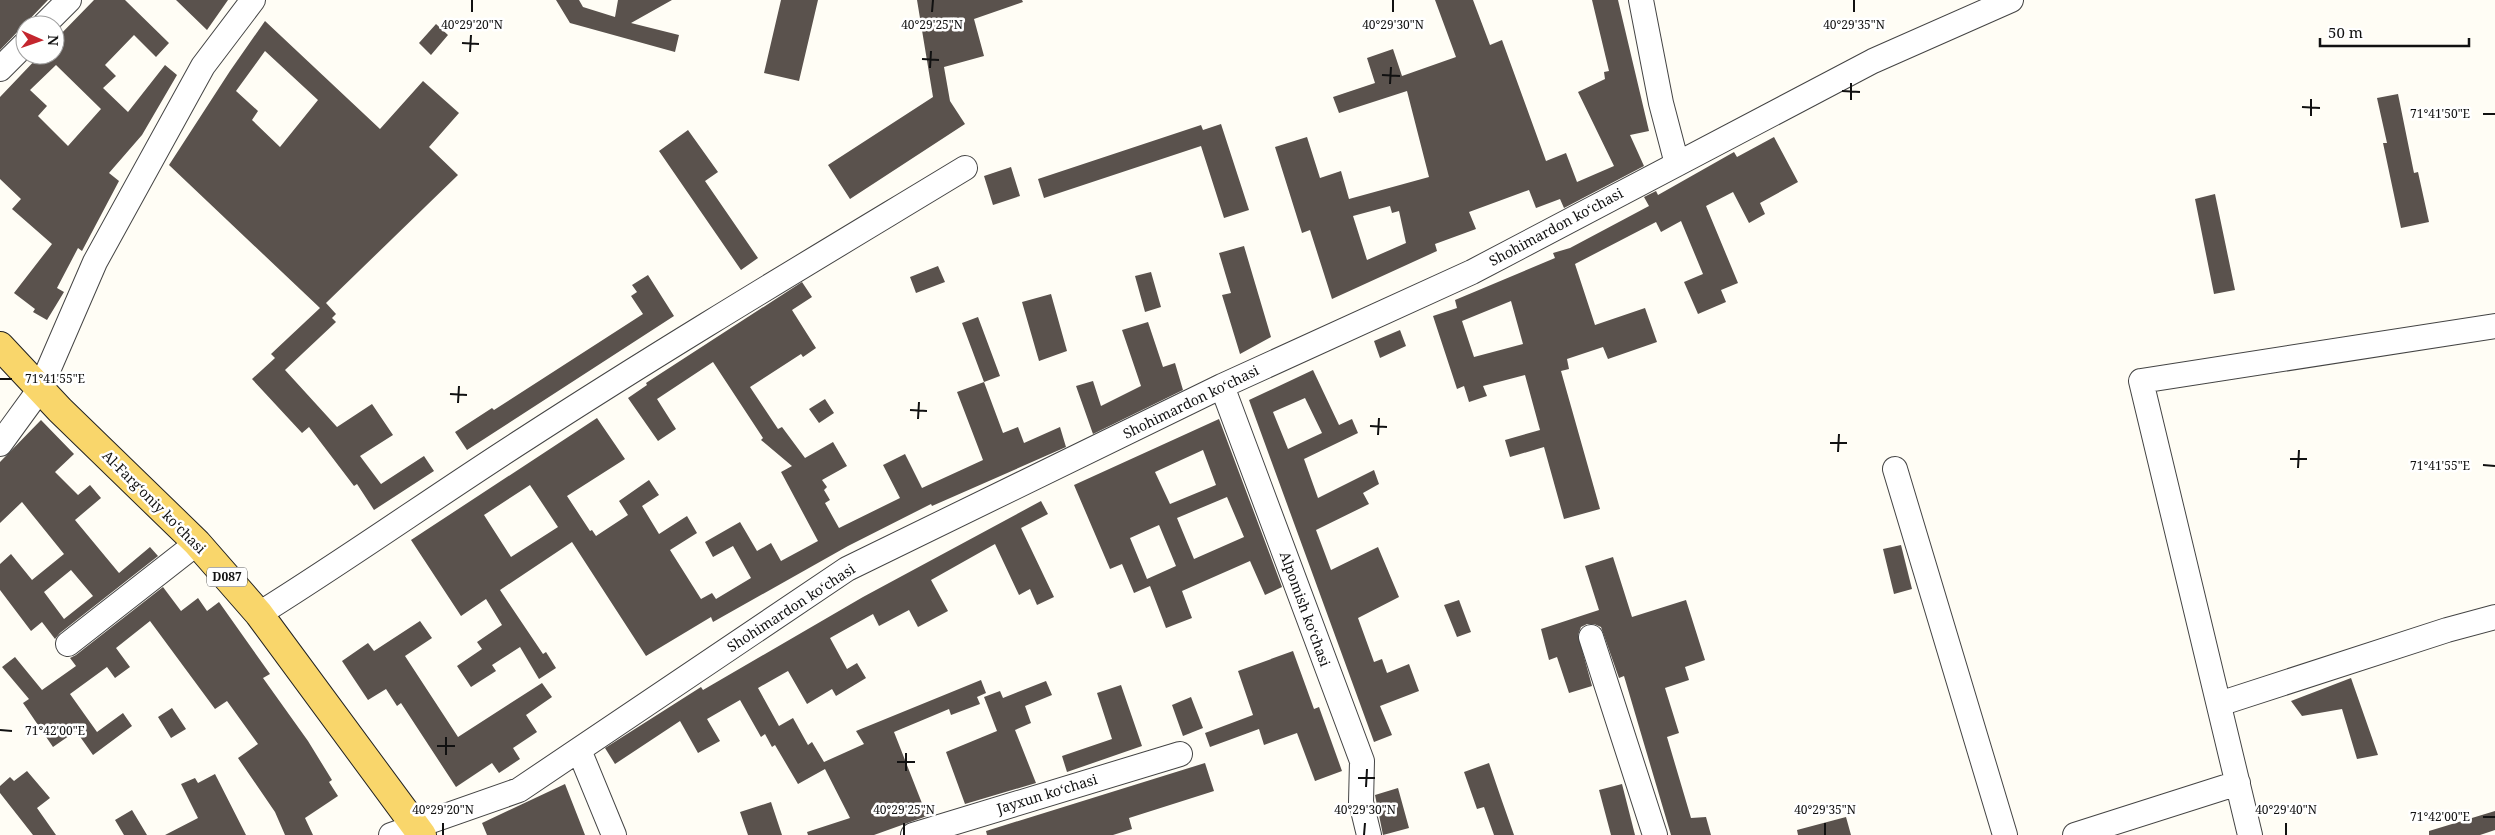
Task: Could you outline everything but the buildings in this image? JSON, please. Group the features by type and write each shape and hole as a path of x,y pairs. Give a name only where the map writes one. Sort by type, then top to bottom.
{"main road":[{"name":"Al-Fargʻoniy koʻchasi","path":"0,346 40,389 197,543 259,614 420,830"}],"street":[{"path":"54,15 69,0"},
{"path":"0,444 40,389 94,262 203,66 253,0"},
{"path":"1641,0 1661,103 1677,164"},
{"name":"Shohimardon koʻchasi","path":"391,835 420,830 519,790 847,569 1222,386 1472,272 1873,61 2011,0"},
{"path":"0,69 15,54"},
{"path":"259,614 342,562 524,439 719,317 965,168"},
{"path":"2250,835 2141,381 2495,326"},
{"name":"Alpomish koʻchasi","path":"1222,386 1362,761 1361,802 1369,835"},
{"path":"1894,469 2005,835"},
{"path":"68,644 197,543"},
{"path":"2219,704 2447,630 2495,617"},
{"path":"1591,637 1655,835"},
{"path":"579,750 614,835"},
{"name":"Jayxun koʻchasi","path":"913,835 1180,754"},
{"path":"2075,835 2238,783"}]}
